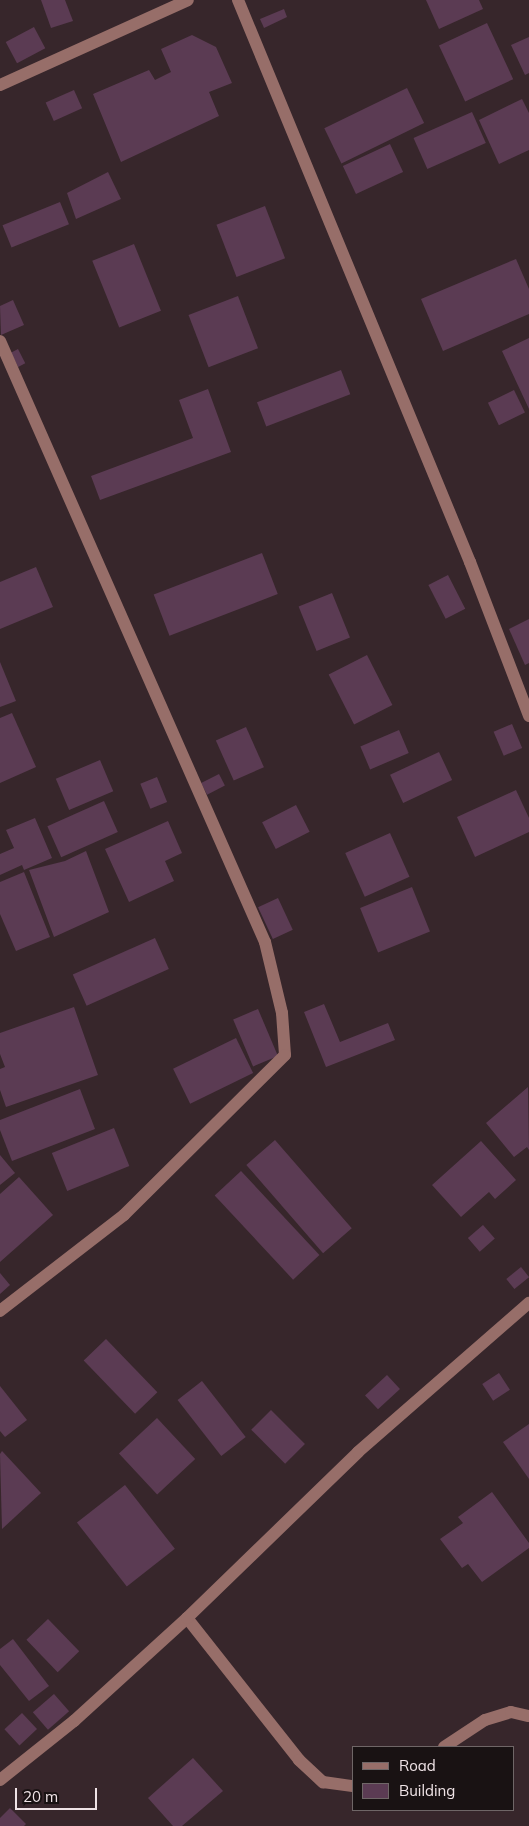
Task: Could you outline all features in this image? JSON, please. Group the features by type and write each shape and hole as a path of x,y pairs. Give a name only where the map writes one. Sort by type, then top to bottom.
{"street":[{"path":"0,85 188,0"},
{"path":"238,0 470,562 529,716"},
{"path":"0,341 265,942 282,1013 285,1055 124,1214 0,1311"},
{"path":"0,1780 74,1721 187,1618 358,1452 529,1303"},
{"path":"187,1618 299,1760 323,1782 352,1786"},
{"path":"446,1746 485,1720 511,1712 529,1716"}],"building":[{"path":"41,0 65,0 73,21 51,28"},
{"path":"426,0 479,0 483,9 439,29"},
{"path":"284,9 287,17 264,28 260,19"},
{"path":"487,23 513,79 465,102 439,45"},
{"path":"34,27 45,48 17,63 6,42"},
{"path":"192,35 216,47 232,83 209,92 219,116 121,162 93,94 149,70 155,80 171,72 161,49"},
{"path":"529,37 529,73 525,75 511,45"},
{"path":"407,88 424,123 341,163 324,128"},
{"path":"74,90 82,108 54,121 46,103"},
{"path":"522,99 529,113 529,150 499,164 479,120"},
{"path":"472,112 486,143 427,169 414,138"},
{"path":"390,144 403,172 356,194 343,166"},
{"path":"108,172 121,199 76,219 67,193"},
{"path":"60,202 69,224 12,247 3,225"},
{"path":"265,206 285,258 237,277 216,225"},
{"path":"134,244 161,311 119,328 92,261"},
{"path":"516,259 529,289 529,314 443,351 421,299"},
{"path":"238,296 258,348 209,367 189,315"},
{"path":"13,300 24,325 1,335 0,306"},
{"path":"529,338 529,409 502,351"},
{"path":"18,349 25,363 18,367 11,353"},
{"path":"341,370 350,394 266,427 257,402"},
{"path":"208,389 231,452 100,500 91,476 193,438 179,400"},
{"path":"514,390 525,412 499,425 488,403"},
{"path":"262,553 278,594 169,636 154,595"},
{"path":"36,567 53,607 0,629 0,582"},
{"path":"448,575 465,609 446,619 428,585"},
{"path":"332,593 350,638 317,651 299,606"},
{"path":"529,619 529,663 525,665 509,629"},
{"path":"367,655 392,705 354,724 329,675"},
{"path":"0,662 16,701 0,707"},
{"path":"12,713 36,767 0,783 0,718"},
{"path":"512,724 522,748 504,756 494,732"},
{"path":"246,727 264,767 234,781 216,740"},
{"path":"399,730 409,753 370,769 360,746"},
{"path":"439,752 452,780 403,803 390,775"},
{"path":"100,760 113,791 69,810 56,779"},
{"path":"219,774 225,786 207,795 201,783"},
{"path":"157,777 167,802 150,809 140,784"},
{"path":"516,790 529,818 529,832 475,857 457,817"},
{"path":"104,801 118,832 61,857 47,826"},
{"path":"296,805 310,832 276,849 262,822"},
{"path":"35,818 52,858 24,870 22,865 0,875 0,854 14,848 6,830"},
{"path":"168,821 182,853 165,861 174,881 129,902 105,849"},
{"path":"390,833 410,877 365,897 345,853"},
{"path":"86,851 109,912 54,937 29,870 65,861"},
{"path":"24,872 50,937 16,951 0,914 0,882"},
{"path":"412,887 430,932 378,952 360,908"},
{"path":"278,898 293,930 273,939 258,907"},
{"path":"155,938 169,969 87,1006 73,975"},
{"path":"324,1004 340,1042 388,1023 395,1040 326,1067 304,1012"},
{"path":"74,1007 98,1075 6,1107 0,1090 0,1069 5,1067 0,1054 0,1033"},
{"path":"258,1009 278,1056 253,1066 233,1020"},
{"path":"236,1038 253,1073 190,1104 173,1069"},
{"path":"528,1087 529,1150 527,1147 514,1157 486,1123"},
{"path":"80,1089 95,1129 12,1161 0,1130 0,1120"},
{"path":"114,1128 129,1166 67,1191 52,1153"},
{"path":"275,1140 352,1228 323,1253 246,1165"},
{"path":"481,1141 516,1180 495,1199 489,1192 461,1217 432,1185"},
{"path":"0,1155 15,1173 0,1185"},
{"path":"241,1171 319,1255 293,1280 215,1196"},
{"path":"19,1177 53,1215 0,1262 0,1194"},
{"path":"483,1225 495,1239 480,1252 468,1238"},
{"path":"521,1267 529,1277 514,1289 506,1279"},
{"path":"0,1273 10,1285 0,1294"},
{"path":"106,1339 157,1392 135,1414 84,1361"},
{"path":"499,1373 510,1390 493,1401 482,1384"},
{"path":"387,1375 400,1389 378,1409 365,1395"},
{"path":"202,1381 246,1437 221,1456 178,1400"},
{"path":"0,1386 27,1420 5,1437 0,1431"},
{"path":"271,1410 305,1444 285,1464 251,1430"},
{"path":"157,1418 195,1459 157,1494 119,1453"},
{"path":"529,1424 529,1479 503,1442"},
{"path":"2,1451 41,1493 2,1529 0,1454"},
{"path":"125,1485 175,1549 127,1586 77,1523"},
{"path":"492,1492 529,1543 529,1548 482,1582 468,1564 462,1568 440,1539 463,1523 458,1517"},
{"path":"48,1619 79,1651 58,1672 26,1640"},
{"path":"13,1639 49,1686 29,1701 0,1665 0,1649"},
{"path":"54,1694 69,1711 48,1730 33,1712"},
{"path":"22,1713 37,1729 19,1745 4,1729"},
{"path":"193,1758 223,1791 182,1826 173,1826 148,1798"},
{"path":"10,1808 26,1824 24,1826 0,1826 0,1818"}]}
